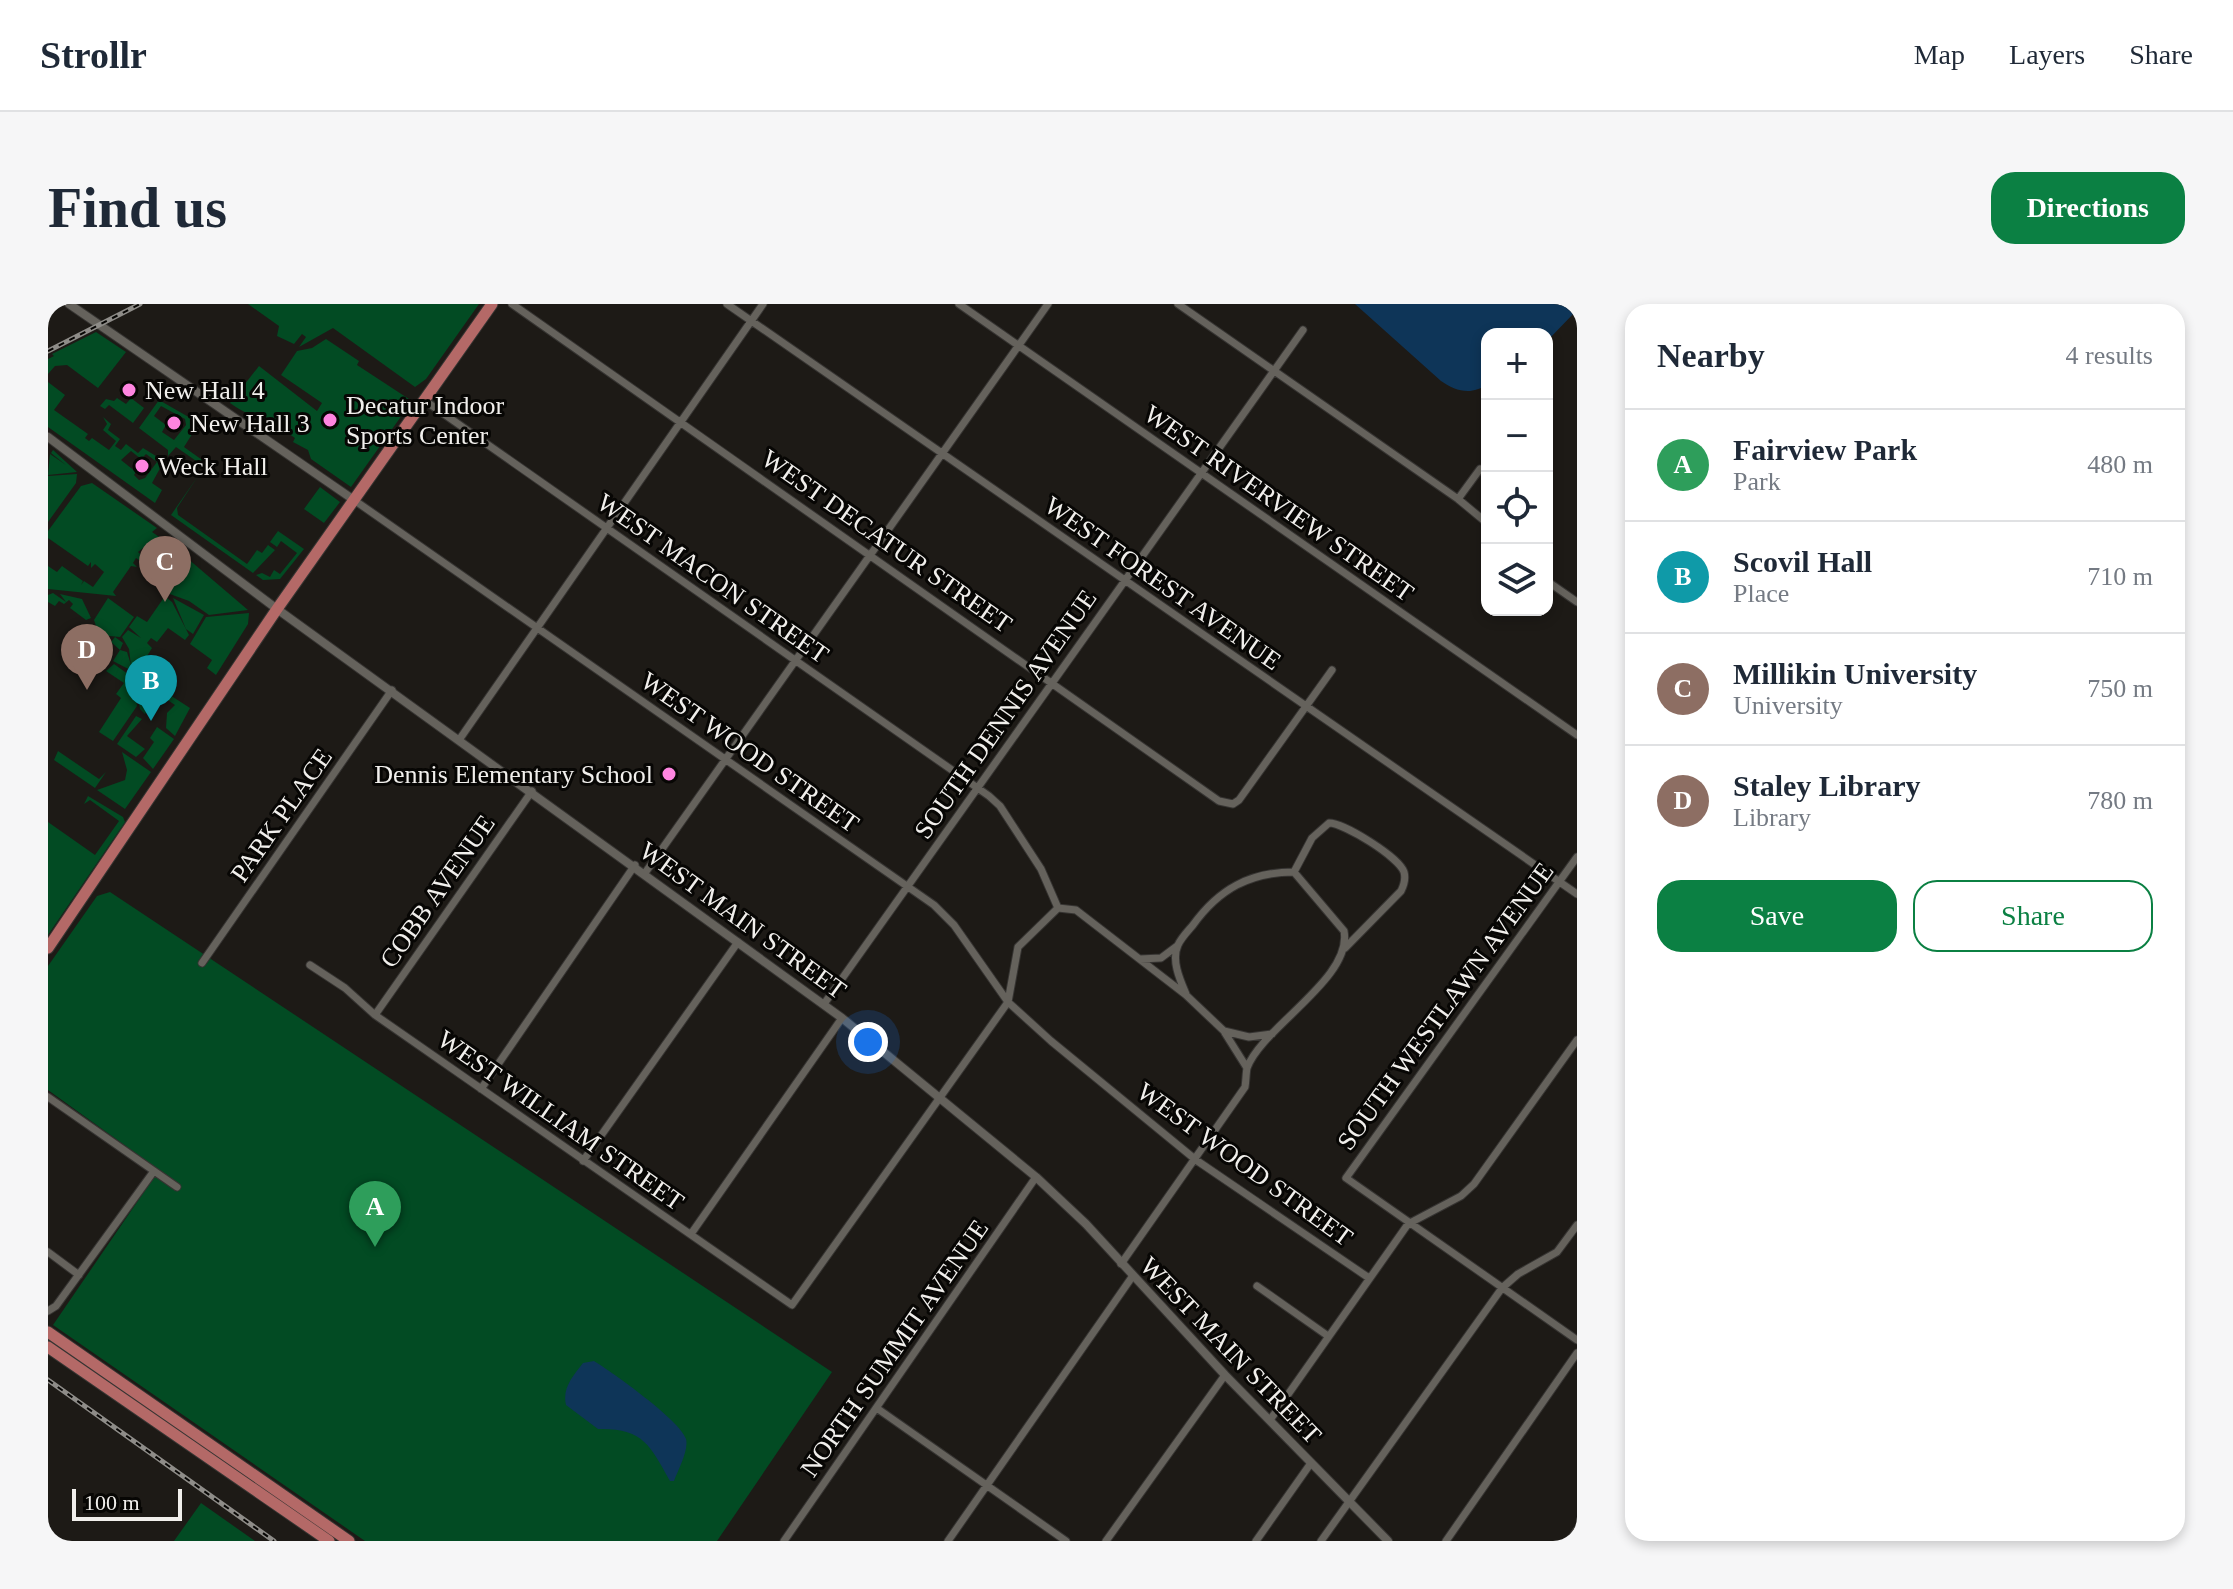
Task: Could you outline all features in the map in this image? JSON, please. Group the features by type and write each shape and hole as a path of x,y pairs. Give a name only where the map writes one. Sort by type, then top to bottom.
{"main road":[{"path":"48,948 277,609 492,304"},
{"path":"48,1332 349,1541"},
{"path":"48,1347 329,1541"}],"street":[{"name":"WEST WOOD STREET","path":"69,304 908,886 945,914 1008,1002 1196,1160 1369,1278"},
{"name":"WEST DECATUR STREET","path":"512,304 1219,801 1233,804 1239,800 1307,705"},
{"name":"WEST FOREST AVENUE","path":"727,304 1577,894"},
{"path":"459,740 763,304"},
{"name":"WEST RIVERVIEW STREET","path":"959,304 1577,735"},
{"path":"645,873 1048,304"},
{"path":"1178,304 1481,518"},
{"name":"SOUTH DENNIS AVENUE","path":"824,1004 1303,330"},
{"name":"WEST MACON STREET","path":"424,400 978,788 1000,806 1041,869 1058,908"},
{"name":"WEST MAIN STREET","path":"48,437 277,609 824,1004 1036,1177 1079,1216 1225,1375 1388,1541"},
{"path":"1458,499 1480,469"},
{"path":"1553,585 1577,602"},
{"path":"1307,705 1332,670"},
{"name":"PARK PLACE","path":"202,963 392,690"},
{"name":"COBB AVENUE","path":"375,1015 532,791"},
{"path":"1121,1264 1245,1087 1247,1068 1272,1034 1307,1001 1344,950 1401,891 1405,878 1401,865 1347,826 1329,823 1312,838 1294,872"},
{"name":"SOUTH WESTLAWN AVENUE","path":"1408,1224 1346,1178 1577,857"},
{"path":"481,1089 635,865"},
{"path":"1138,959 1161,958 1177,946 1199,916 1240,881 1261,874 1294,872"},
{"path":"1294,872 1341,924 1346,939 1344,950"},
{"path":"940,1098 1008,1002 1018,947 1058,908 1076,910 1186,995 1224,1031 1247,1068"},
{"path":"583,1161 738,942"},
{"path":"1177,946 1176,964 1186,995"},
{"name":"WEST WILLIAM STREET","path":"310,965 345,988 375,1015 792,1305 940,1098"},
{"path":"691,1234 842,1018"},
{"path":"1224,1031 1249,1037 1272,1034"},
{"path":"1270,1420 1408,1224 1461,1196 1474,1184 1577,1040"},
{"path":"48,1097 177,1187"},
{"path":"48,1311 56,1306 154,1171"},
{"name":"NORTH SUMMIT AVENUE","path":"784,1541 1036,1177"},
{"path":"1408,1224 1577,1340"},
{"path":"1321,1541 1502,1288 1518,1274 1557,1252 1577,1225"},
{"path":"48,1252 79,1275"},
{"path":"948,1541 1132,1277"},
{"path":"1257,1286 1328,1336"},
{"path":"1446,1541 1577,1353"},
{"path":"1106,1541 1225,1375"},
{"path":"878,1409 1066,1541"},
{"path":"1256,1541 1311,1463"},
{"path":"1570,1541 1577,1530"}],"green space":[{"path":"248,304 479,304 426,379 415,387 333,328 299,347 306,337 302,334 294,344 277,336 279,326"},
{"path":"96,332 126,352 98,388 67,365 55,366 48,374 48,359 54,356 52,354"},
{"name":"Decatur Indoor Sports Center","path":"326,339 359,361 357,365 412,401 351,487 311,459 308,450 293,442 295,438 230,403 259,366 317,411 322,403 281,375 297,351 312,348"},
{"path":"48,382 65,395 54,410 88,434 85,438 89,441 92,438 109,450 116,441 103,430 107,424 103,417 111,424 108,430 120,439 115,446 121,450 126,444 138,453 143,448 164,461 152,483 162,490 155,503 48,427","holes":["131,451 141,459 146,454 157,462 145,478 139,480 134,475 136,472 121,460"]},
{"path":"117,398 126,404 131,398 144,408 133,423 109,405 105,409 100,406 106,399 114,401"},
{"path":"159,400 199,423 184,447 205,462 202,465 176,447 168,456 168,450 139,428","holes":["161,406 185,419 186,425 174,440 162,432 166,425 154,416"]},
{"path":"53,450 77,472 48,475 50,454 66,465 51,453"},
{"path":"77,474 76,483 48,522 48,476"},
{"path":"198,476 177,508 178,515 247,564 257,550 262,553 268,545 275,550 253,573 171,515"},
{"path":"92,483 157,528 152,532 165,541 152,541 138,552 145,559 142,562 136,558 133,563 137,567 131,566 113,592 116,596 48,589 48,566 57,572 62,566 83,581 81,585 84,581 93,587 104,572 95,564 91,568 91,562 88,566 48,538 48,531 81,486"},
{"path":"320,487 340,502 324,523 304,509"},
{"path":"278,531 304,549 280,579 263,580 256,575 262,573 270,577 274,570 280,574 297,553 281,541 277,547 270,542"},
{"path":"180,552 248,610 209,615 189,601 159,590 167,590 179,573 175,569 182,558"},
{"path":"53,593 66,602 60,594 82,599 91,618 86,620 70,608 73,604 69,600 64,604 59,601 55,606 48,602 48,595"},
{"path":"165,596 172,602 189,635 185,640 168,628 157,642 151,638 147,643 152,648 144,661 153,667 154,672 148,673 149,679 135,681 136,673 113,661 120,650 127,652 131,665 129,649 122,637 128,630 141,638 129,627 137,616 147,622"},
{"path":"108,598 134,617 120,637 99,635 94,620"},
{"path":"173,598 204,615 193,634 186,629"},
{"path":"249,613 248,624 216,675 207,668 212,660 190,644 206,617"},
{"path":"115,637 123,643 120,650 111,642"},
{"path":"85,642 100,653 94,662 86,657 80,665 65,654 70,647"},
{"path":"114,664 132,677 137,706 113,741 99,732 121,698 116,694 124,683 106,671"},
{"path":"139,684 141,689 156,686 190,708 175,736 166,728 167,713 175,705 157,693 145,714 140,709 136,685"},
{"path":"136,716 142,719 127,736 145,749 136,757 117,744"},
{"path":"157,727 174,739 153,769 143,758 154,742 150,738"},
{"path":"58,751 99,779 106,772 95,788 54,760"},
{"path":"122,752 151,772 125,809 97,790 125,780 127,770"},
{"path":"88,796 123,817 125,822 48,935 48,822 95,855 119,821 90,800 84,804"},
{"path":"110,892 832,1372 717,1541 365,1541 53,1325 159,1170 48,1090 48,966 97,896"},
{"path":"201,1503 255,1541 174,1541"}],"water":[{"path":"1355,304 1577,304 1577,310 1553,335 1553,328 1481,328 1481,388 1458,390 1441,381"},
{"path":"594,1361 645,1397 681,1431 686,1439 686,1449 674,1481 670,1481 643,1441 625,1432 598,1429 566,1405 567,1388 572,1378 583,1363"}],"railway":[{"path":"48,351 140,304"},
{"path":"48,1380 274,1541"}],"place":[{"name":"New Hall 4","path":"129,390"},
{"name":"Decatur Indoor Sports Center","path":"330,420"},
{"name":"New Hall 3","path":"174,423"},
{"name":"Weck Hall","path":"142,466"},
{"name":"Millikin University","path":"165,602"},
{"name":"Staley Library","path":"87,690"},
{"name":"Scovil Hall","path":"151,721"},
{"name":"Dennis Elementary School","path":"669,774"},
{"name":"Fairview Park","path":"375,1247"}]}
